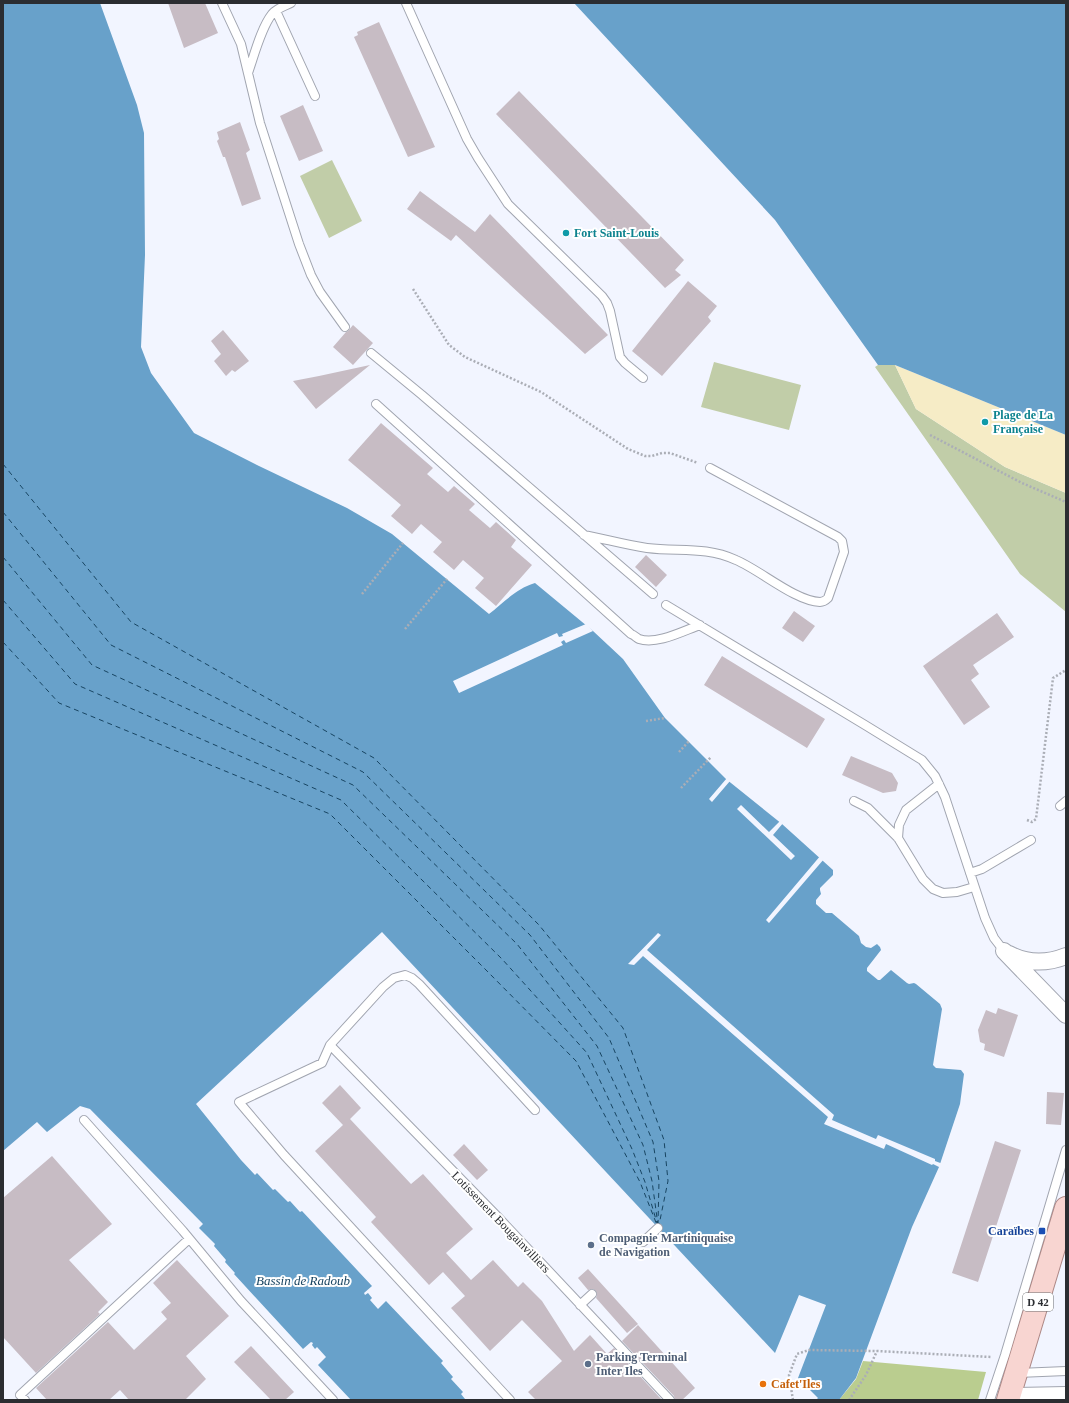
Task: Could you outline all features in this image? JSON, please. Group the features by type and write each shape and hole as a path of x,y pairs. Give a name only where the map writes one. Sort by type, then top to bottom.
{"main road":[{"name":"D 42","path":"1002,1398 1016,1373 1066,1208"}],"street":[{"path":"1004,951 1022,960 1038,963 1056,960 1066,956"},
{"path":"1004,951 1066,1015"},
{"path":"1002,1398 1066,1395"}],"lane":[{"path":"222,3 241,44 260,123 299,244 311,275 320,292 345,327"},
{"path":"248,73 262,34 272,15 276,11 291,3"},
{"path":"406,3 467,138 478,158 508,204 602,296 610,311 620,357 625,363 644,378"},
{"path":"276,11 315,96"},
{"path":"371,353 428,400 653,594"},
{"path":"376,404 631,634 639,639 651,640 668,637 700,625"},
{"path":"584,535 646,548 712,551 738,560 801,597 821,602 825,601 828,598 844,552 842,541 838,537 710,468"},
{"path":"666,605 866,724 922,760 935,776 945,797 985,918 1004,951"},
{"path":"898,838 900,825 906,810 939,784"},
{"path":"854,800 868,808 898,838 923,880 933,889 943,893 957,892 974,887"},
{"path":"970,873 982,869 1032,840"},
{"path":"510,1400 284,1156 239,1102 322,1063 330,1045 383,987 394,978 404,975 412,978 419,984 535,1110"},
{"name":"Lotissement Bougainvilliers","path":"330,1045 496,1216 670,1400"},
{"path":"84,1120 189,1239 241,1301 332,1400"},
{"path":"1002,1398 1005,1355 1066,1150"},
{"path":"643,1242 658,1228"},
{"path":"25,1400 20,1395 189,1239"},
{"path":"580,1305 592,1294"},
{"path":"1016,1373 1065,1369"}],"path":[{"path":"413,289 449,345 465,357 541,392 628,449 645,456 670,453 710,468"},
{"path":"930,435 1022,484 1066,502"},
{"path":"362,594 404,543"},
{"path":"405,629 447,579"},
{"path":"1027,820 1032,822 1036,819 1053,678 1066,670"},
{"path":"646,721 665,718"},
{"path":"679,752 689,741"},
{"path":"680,788 711,757"},
{"path":"793,1400 789,1375 797,1354 809,1350 995,1356"},
{"path":"849,1400 866,1375 877,1351"}],"green space":[{"path":"332,160 362,221 329,238 300,176"},
{"path":"714,362 801,385 789,430 701,407"},
{"path":"878,365 895,365 916,409 1005,467 1066,493 1066,612 1020,574 875,367"},
{"path":"863,1361 986,1372 978,1400 839,1400 856,1379"}],"sand":[{"name":"Plage de La Française","path":"895,365 1066,435 1066,493 1005,467 916,409"}],"water":[{"name":"Bassin de Radoub","path":"3,3 100,3 137,105 144,133 145,255 141,347 151,373 194,433 347,508 392,534 489,614 516,592 535,583 593,631 623,659 665,718 726,779 782,824 833,870 833,875 820,888 821,894 816,900 816,904 826,913 832,913 859,936 861,943 866,947 871,948 877,944 880,947 881,950 867,968 867,971 880,980 891,970 907,983 916,984 940,1004 942,1009 933,1065 936,1068 961,1070 964,1074 960,1104 939,1167 912,1227 856,1378 839,1400 816,1400 818,1398 798,1378 826,1305 799,1295 775,1353 382,932 196,1104 255,1175 257,1173 273,1190 275,1189 288,1202 290,1201 300,1212 302,1211 372,1286 364,1293 365,1295 368,1293 372,1298 370,1300 378,1309 386,1301 443,1361 441,1363 453,1377 451,1379 463,1392 461,1394 465,1399 464,1400 351,1400 318,1365 326,1357 317,1347 315,1349 312,1345 313,1343 311,1342 303,1349 234,1274 235,1273 225,1262 226,1260 214,1246 215,1244 199,1228 203,1224 90,1109 80,1106 47,1132 37,1122 3,1151"},
{"path":"574,3 1066,3 1066,435 895,365 878,365 775,220"}],"pier":[{"path":"586,624 593,631 566,643 564,640 561,642 563,645 459,693 453,681 557,633 559,637 563,636 562,634"},
{"path":"727,778 730,781 712,802 709,799"},
{"path":"741,805 769,832 781,820 784,822 773,835 795,856 791,860 737,809"},
{"path":"821,855 824,859 769,923 766,920"},
{"path":"658,933 661,935 647,950 834,1115 832,1120 876,1139 878,1135 935,1159 935,1161 943,1164 941,1168 886,1144 884,1149 824,1124 828,1117 643,956 634,965 628,964"}],"building":[{"path":"168,3 205,3 218,33 184,48"},
{"path":"379,22 435,147 408,157 354,37 358,35 357,32"},
{"path":"519,91 684,260 675,270 681,275 665,288 496,114"},
{"path":"303,105 323,151 299,161 280,116"},
{"path":"240,122 250,150 246,153 261,199 242,206 225,157 223,157 217,141 219,139 217,132"},
{"path":"420,191 475,232 490,214 608,335 585,354 456,235 451,241 407,209"},
{"path":"688,281 717,306 708,317 711,321 662,376 632,351"},
{"path":"353,325 373,343 353,365 333,347"},
{"path":"223,330 249,361 235,372 232,370 226,376 214,361 221,354 211,341"},
{"path":"370,365 316,409 293,381 319,376"},
{"path":"381,423 433,468 427,474 448,492 454,486 475,504 469,510 490,528 496,522 516,540 511,547 532,565 496,606 475,588 484,578 463,560 454,570 433,552 442,542 421,524 412,534 391,516 401,505 348,460"},
{"path":"646,555 667,575 656,587 635,567"},
{"path":"794,611 815,626 803,642 782,628"},
{"path":"997,613 1014,637 973,665 979,674 971,680 990,707 964,725 923,666"},
{"path":"722,656 825,719 807,748 704,685"},
{"path":"851,756 892,773 898,783 896,791 883,793 842,775"},
{"path":"998,1008 1018,1015 1004,1057 984,1050 985,1044 980,1042 978,1030 986,1010 996,1014"},
{"path":"340,1085 361,1108 350,1119 411,1184 423,1174 473,1229 446,1253 471,1280 493,1260 518,1287 523,1282 542,1301 574,1351 590,1335 607,1354 614,1348 662,1400 536,1400 528,1392 562,1361 522,1320 490,1351 451,1308 465,1296 443,1272 429,1285 371,1222 376,1217 315,1151 343,1125 322,1103"},
{"path":"1047,1092 1064,1093 1061,1125 1046,1124"},
{"path":"995,1141 1021,1150 978,1282 952,1273"},
{"path":"464,1144 488,1170 477,1180 453,1155"},
{"path":"52,1156 112,1224 69,1260 108,1302 98,1312 100,1314 36,1373 3,1337 3,1198"},
{"path":"177,1260 229,1316 186,1356 206,1379 185,1400 129,1400 120,1390 109,1400 47,1400 36,1388 108,1322 134,1350 167,1319 161,1312 171,1303 153,1283"},
{"path":"588,1269 638,1324 627,1333 596,1298 596,1291 593,1289 588,1290 578,1278"},
{"path":"638,1325 695,1388 682,1400 675,1400 674,1396 622,1341"},
{"path":"251,1346 294,1392 285,1400 271,1400 234,1362"}],"ferry route":[{"path":"3,464 131,622 374,758 539,925 623,1028 664,1140 668,1181 659,1225"},
{"path":"3,512 111,645 363,772 530,935 609,1038 653,1142 659,1181 658,1224"},
{"path":"3,557 92,665 353,785 517,944 597,1046 643,1145 652,1181 658,1225"},
{"path":"3,600 75,684 341,800 502,959 587,1053 632,1149 645,1182 657,1223"},
{"path":"3,642 59,703 330,814 576,1061 640,1182 657,1225"}],"place":[{"name":"Fort Saint-Louis","path":"566,233"},
{"name":"Plage de La Française","path":"985,422"},
{"name":"Caraïbes","path":"1042,1231"},
{"name":"Compagnie Martiniquaise de Navigation","path":"591,1245"},
{"name":"Parking Terminal Inter Iles","path":"588,1364"},
{"name":"Cafet'Iles","path":"763,1384"}]}
